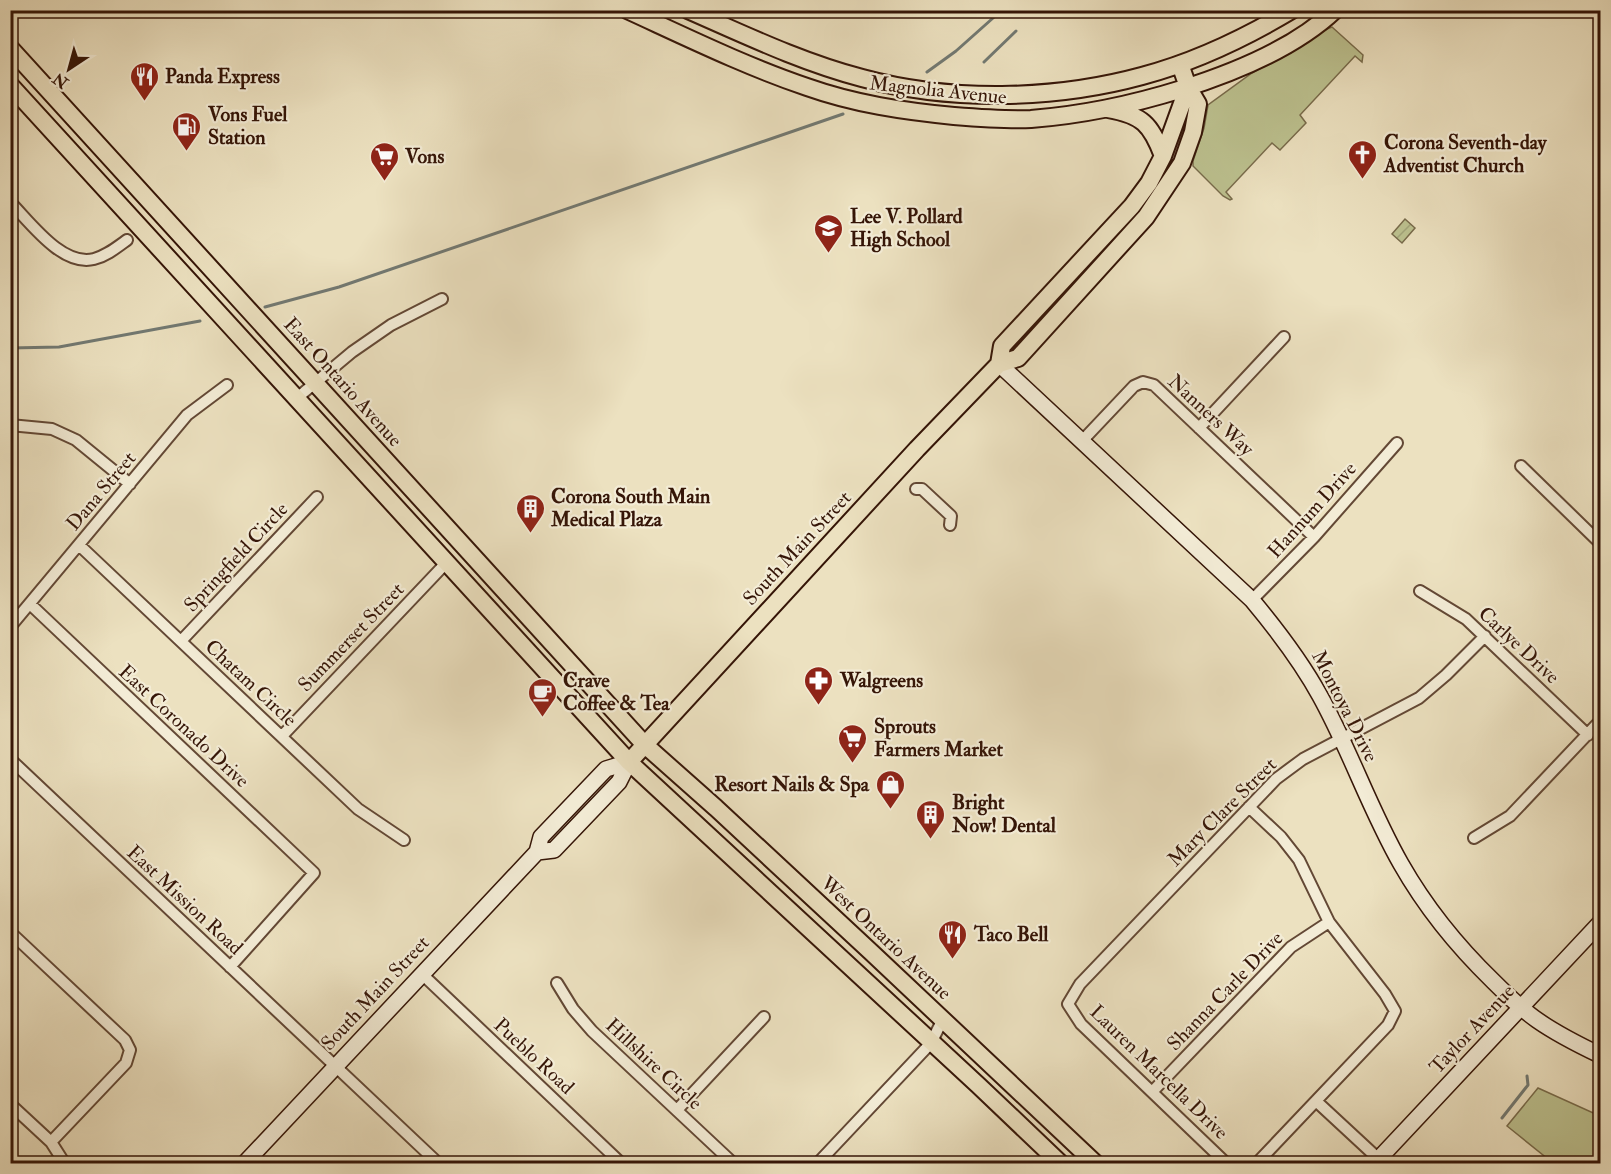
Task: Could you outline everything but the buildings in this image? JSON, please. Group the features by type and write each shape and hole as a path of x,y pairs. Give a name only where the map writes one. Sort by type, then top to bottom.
{"main road":[{"name":"Magnolia Avenue","path":"627,10 779,77 836,97 901,111 993,119 1030,119 1101,108 1188,87"},
{"name":"Magnolia Avenue","path":"688,10 788,54 834,70 864,79 923,90 1026,94 1084,89 1142,76 1180,64"},
{"path":"1180,64 1256,31 1292,10"},
{"path":"1188,87 1251,63 1308,32 1335,10"},
{"name":"East Ontario Avenue","path":"10,48 645,745"},
{"name":"South Main Street","path":"628,762 910,456 999,364 1018,358 1146,218 1182,163 1193,132 1198,104 1188,87 1180,64"},
{"path":"10,85 628,762 1061,1164"},
{"name":"South Main Street","path":"999,364 1002,346 1132,206 1149,183 1163,156 1188,87"},
{"path":"1101,108 1121,111 1146,124 1156,137 1163,156"},
{"path":"447,562 455,557 465,563 517,619 552,643"},
{"name":"West Ontario Avenue","path":"645,745 943,1019 1096,1164"}],"street":[{"path":"10,202 49,243 62,253 77,258 91,260 106,255 126,240"},
{"path":"297,398 352,352 391,325 442,299"},
{"path":"1199,428 1284,337"},
{"name":"Montoya Drive","path":"999,364 1252,600 1300,662 1321,698 1400,863 1429,909 1464,953 1521,1008 1575,1044 1600,1055"},
{"name":"Nanners Way","path":"1082,441 1134,386 1143,382 1154,386 1314,537"},
{"name":"Dana Street","path":"10,627 187,415 227,386"},
{"path":"10,424 52,429 76,440 130,484"},
{"name":"Hannum Drive","path":"1252,600 1314,537 1396,443"},
{"path":"1521,466 1600,543"},
{"path":"916,489 922,489 951,516 950,525"},
{"name":"Springfield Circle","path":"181,641 317,497"},
{"name":"Chatam Circle","path":"79,545 358,809 404,840"},
{"name":"Summerset Street","path":"282,736 447,562"},
{"name":"Carlye Drive","path":"1420,591 1466,618 1588,735"},
{"name":"East Coronado Drive","path":"30,604 314,873 230,967"},
{"name":"Mary Clare Street","path":"1068,1004 1080,984 1276,779 1303,759 1419,698 1485,636"},
{"path":"1474,838 1510,816 1600,721"},
{"name":"East Mission Road","path":"10,759 439,1164"},
{"name":"South Main Street","path":"244,1164 537,852 554,850 619,782 628,762"},
{"path":"1249,807 1281,837 1299,861 1329,922 1395,1011 1388,1025 1257,1164"},
{"name":"Shanna Carle Drive","path":"1152,1092 1291,947 1329,922"},
{"name":"Taylor Avenue","path":"1379,1162 1600,923"},
{"path":"10,932 125,1040 130,1050 126,1063 51,1142"},
{"name":"Pueblo Road","path":"422,974 622,1164"},
{"name":"Hillshire Circle","path":"557,983 573,1009 592,1031 734,1164"},
{"name":"Lauren Marcella Drive","path":"1068,1004 1081,1024 1227,1164"},
{"path":"677,1110 764,1017"},
{"path":"818,1164 931,1043 943,1019"},
{"path":"1316,1101 1379,1162"},
{"path":"10,1104 51,1142 65,1164"}],"green space":[{"path":"1332,27 1363,55 1362,62 1355,56 1300,115 1306,123 1280,150 1272,143 1226,192 1232,199 1223,196 1193,166 1208,105 1252,73"},
{"path":"1405,219 1415,228 1402,243 1392,234"},
{"path":"1538,1088 1600,1116 1600,1155 1590,1163 1553,1163 1507,1126"}],"waterway":[{"path":"927,72 956,51 1002,10"},
{"path":"984,62 1016,31"},
{"path":"265,307 339,287 843,114"},
{"path":"10,348 59,347 200,321"},
{"path":"1502,1118 1528,1085 1527,1076"}],"place":[{"name":"Panda Express","path":"144,102"},
{"name":"Vons Fuel Station","path":"187,152"},
{"name":"Corona Seventh-day Adventist Church","path":"1363,180"},
{"name":"Vons","path":"384,182"},
{"name":"Lee V. Pollard High School","path":"829,254"},
{"name":"Corona South Main Medical Plaza","path":"530,534"},
{"name":"Walgreens","path":"819,706"},
{"name":"Crave Coffee & Tea","path":"542,718"},
{"name":"Sprouts Farmers Market","path":"853,764"},
{"name":"Resort Nails & Spa","path":"890,810"},
{"name":"Bright Now! Dental","path":"931,840"},
{"name":"Taco Bell","path":"953,960"}]}
